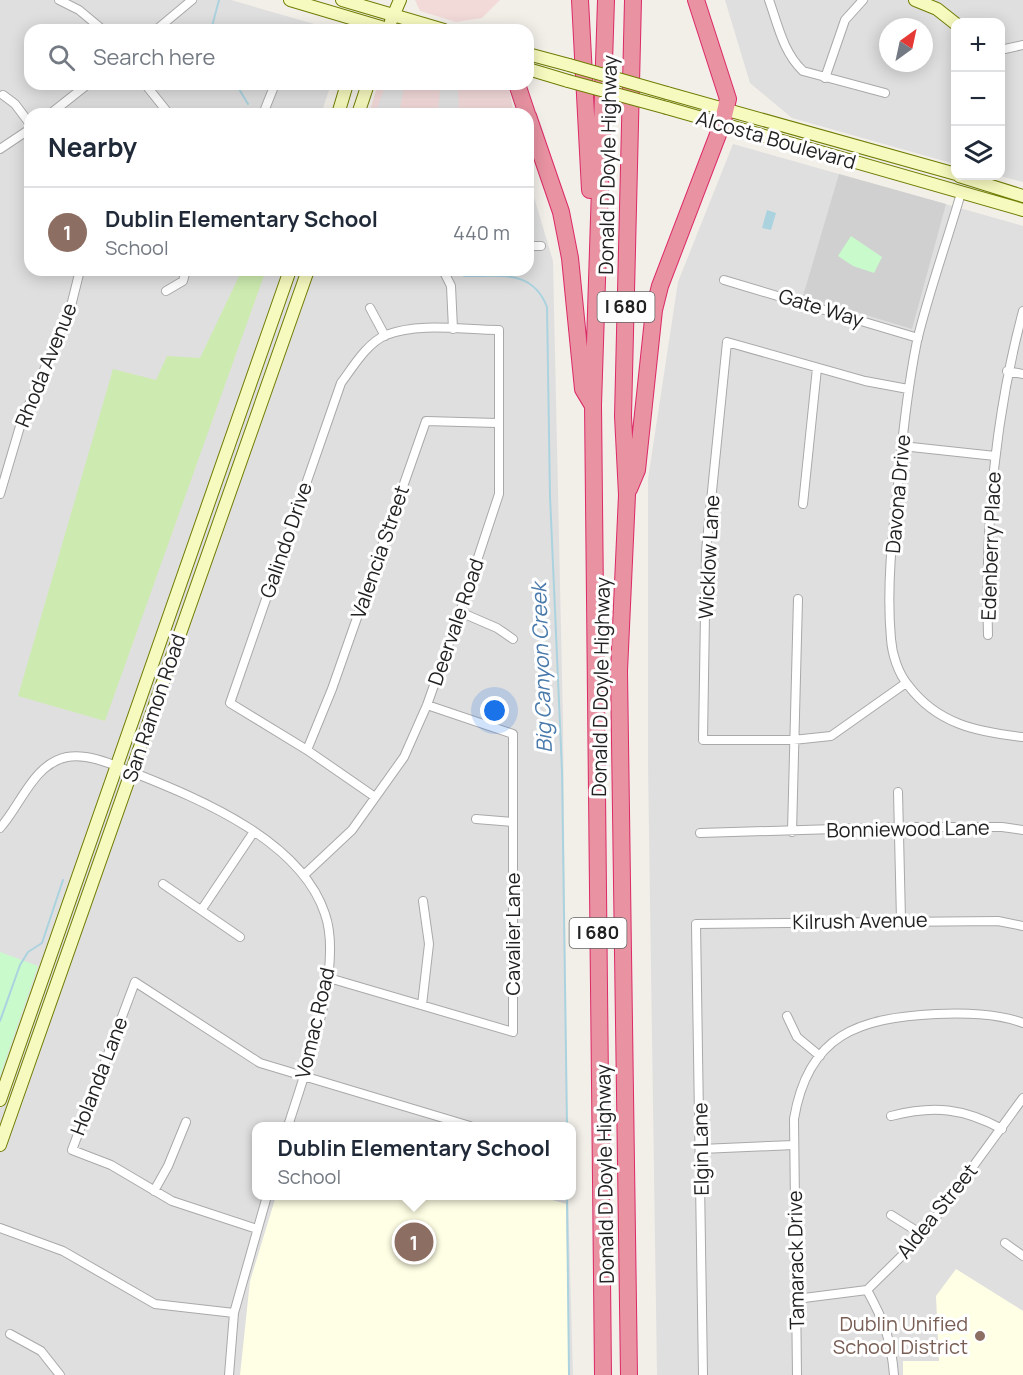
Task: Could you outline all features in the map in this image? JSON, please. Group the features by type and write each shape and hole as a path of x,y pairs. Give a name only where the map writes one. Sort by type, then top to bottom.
{"highway":[{"path":"580,0 590,185 591,285 597,316"},
{"name":"Donald D Doyle Highway","path":"603,1375 593,405 606,0"},
{"name":"Donald D Doyle Highway","path":"629,1375 618,671 627,495 623,416 633,0"},
{"path":"627,495 637,470 654,310 660,285 724,116 728,99 696,0"},
{"path":"519,90 526,108"},
{"path":"534,133 561,212 570,258 583,389 593,405"}],"main road":[{"path":"290,0 359,24"},
{"path":"342,0 378,5 394,15 424,24"},
{"path":"390,24 400,0"},
{"path":"915,0 937,9 951,20"},
{"path":"369,24 378,5"},
{"name":"Alcosta Boulevard","path":"534,56 667,93 724,116 961,193 1023,210"},
{"name":"Alcosta Boulevard","path":"534,71 667,108 724,116 951,173"},
{"path":"340,108 345,90"},
{"path":"360,108 366,90"},
{"name":"Davona Drive","path":"961,180 961,193"},
{"name":"Alcosta Boulevard","path":"973,180 1023,196"},
{"name":"San Ramon Road","path":"0,1100 288,276"},
{"name":"San Ramon Road","path":"0,1145 306,276"}],"street":[{"path":"59,0 79,10 96,24"},
{"path":"163,24 192,0"},
{"path":"769,0 793,61 803,71 885,93"},
{"path":"825,78 845,20 863,0"},
{"path":"1005,49 1023,45"},
{"path":"58,108 80,90"},
{"path":"150,90 164,108"},
{"path":"265,108 273,90"},
{"path":"3,95 15,104 24,116"},
{"path":"0,149 24,133"},
{"name":"Davona Drive","path":"961,193 918,338 908,389 892,534 891,641 896,661 906,683 926,706 948,720 972,730 1023,737"},
{"path":"534,246 541,246"},
{"name":"Rhoda Avenue","path":"0,493 21,423 70,310 78,276"},
{"path":"166,291 183,281 184,276"},
{"path":"446,276 451,285 453,329"},
{"name":"Gate Way","path":"724,280 918,338"},
{"path":"370,308 385,336"},
{"name":"Edenberry Place","path":"988,635 986,570 995,456 1007,371 1023,311"},
{"name":"Galindo Drive","path":"375,797 307,750 230,703 341,383 363,354 385,336 416,328 499,330"},
{"name":"Deervale Road","path":"304,875 352,830 404,757 427,705 500,494 497,423 499,330"},
{"name":"Wicklow Lane","path":"906,683 831,736 794,740 702,740 706,550 727,342 865,381 908,389"},
{"path":"802,504 817,368"},
{"path":"1007,371 1023,374"},
{"name":"Valencia Street","path":"307,750 333,689 426,421 497,423"},
{"path":"902,446 995,456"},
{"path":"792,832 798,599"},
{"path":"460,612 497,628 513,639"},
{"name":"Cavalier Lane","path":"328,978 513,1032 513,734 427,705"},
{"name":"Vomac Road","path":"0,828 43,769 56,761 79,756 132,772 213,806 286,856 304,875 325,914 330,945 328,978 303,1078 289,1122"},
{"path":"898,792 902,920"},
{"path":"476,819 513,822"},
{"name":"Bonniewood Lane","path":"700,833 899,827 1002,827 1023,830"},
{"path":"202,909 253,833"},
{"path":"164,884 240,937"},
{"path":"422,1005 429,944 423,901"},
{"name":"Kilrush Avenue","path":"696,924 902,920 998,921 1023,926"},
{"name":"Elgin Lane","path":"696,924 703,1375"},
{"name":"Holanda Lane","path":"257,1229 171,1201 111,1165 72,1150 135,982 260,1063 303,1078"},
{"name":"Tamarack Drive","path":"797,1375 794,1145 797,1098 807,1074 834,1040 851,1028 874,1020 949,1014 997,1017 1023,1023"},
{"path":"787,1016 797,1037 820,1056"},
{"path":"303,1078 457,1122"},
{"name":"Aldea Street","path":"867,1290 923,1236 1023,1098"},
{"path":"891,1116 912,1110 958,1111 975,1114 1002,1129"},
{"path":"154,1191 168,1166 186,1122"},
{"path":"701,1149 794,1145"},
{"path":"229,1375 234,1313 266,1200"},
{"path":"891,1215 923,1236"},
{"path":"0,1228 63,1251 154,1304 234,1313"},
{"path":"1005,1243 1023,1256"},
{"path":"796,1299 867,1290 886,1324 892,1347 894,1375"},
{"path":"10,1334 41,1351 60,1375"}],"shaded area":[{"path":"0,0 231,0 314,24 24,24 24,90 329,90 323,108 24,108 24,276 534,276 534,197 553,261 563,722 567,1122 252,1122 252,1200 568,1200 573,1375 0,1375"},
{"path":"415,0 500,0 482,18 456,22 420,11"},
{"path":"725,0 1023,0 1023,182 1005,177 1005,18 951,18 951,163 792,118 750,83"},
{"path":"376,90 509,90 513,108 371,108"},
{"path":"384,90 403,90 400,108 377,108"},
{"path":"440,90 458,90 459,108 438,108"},
{"path":"733,144 1023,226 1023,1375 657,1375 648,765 648,479 678,282"},
{"path":"839,174 946,204 912,329 803,296"},
{"path":"275,1200 552,1200 566,1204 569,1375 240,1375 250,1281"},
{"name":"Dublin Unified School District","path":"956,1269 1023,1311 1023,1375 903,1375 903,1361 939,1361 936,1296"}],"green space":[{"path":"851,236 882,257 874,273 853,266 838,256"},
{"path":"239,276 264,276 105,721 18,696 113,369 156,380 167,356 200,358"},
{"path":"0,952 38,966 0,1076"}],"water":[{"path":"767,210 776,213 771,230 762,228"}],"waterway":[{"name":"Big Canyon Creek","path":"213,24 219,0"},
{"name":"Big Canyon Creek","path":"240,90 248,104"},
{"name":"Big Canyon Creek","path":"464,276 501,276"},
{"name":"Big Canyon Creek","path":"501,276 523,280 532,286 541,295 547,307 550,496 562,771 567,1122"},
{"path":"0,1021 20,965 28,952 42,943 63,880"},
{"name":"Big Canyon Creek","path":"567,1200 569,1375"}],"place":[{"name":"Dublin Elementary School","path":"414,1242"},
{"name":"Dublin Unified School District","path":"980,1336"}]}
